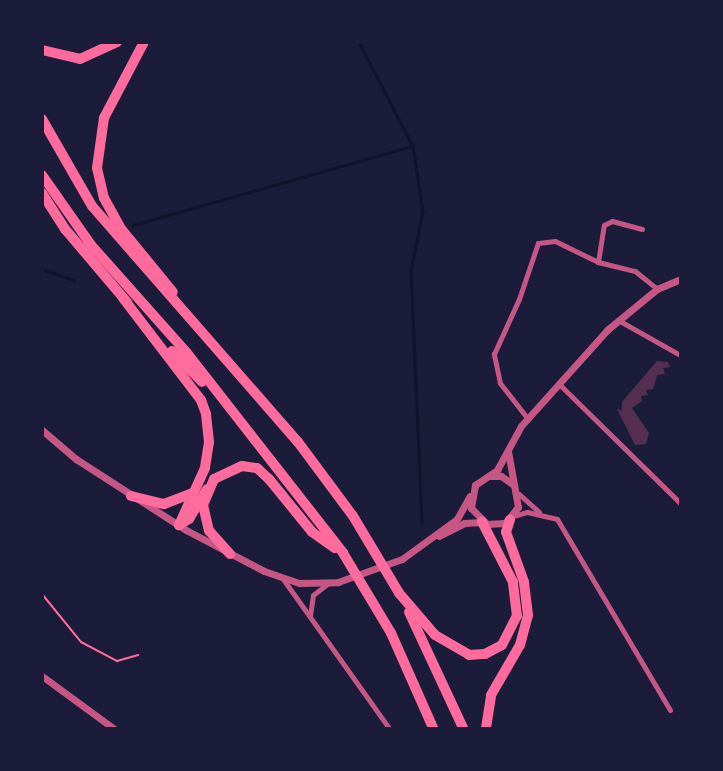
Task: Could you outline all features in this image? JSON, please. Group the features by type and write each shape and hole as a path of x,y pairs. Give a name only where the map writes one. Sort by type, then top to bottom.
{"highway":[{"path":"42,50 80,59 117,42"},
{"path":"144,42 104,118 97,168 104,198 122,230 162,274 184,310"},
{"path":"42,119 92,206 298,442 369,543 400,593 463,728"},
{"path":"42,175 91,245 187,353 343,553 373,603 433,728"},
{"path":"42,193 65,229 123,298 201,400 208,451 194,493 179,526"},
{"path":"123,298 223,401"},
{"path":"179,526 189,519 207,489 227,469 257,468 293,505 312,532 343,553"},
{"path":"207,489 205,522 230,554"},
{"path":"131,496 164,504 194,493"},
{"path":"486,728 491,695 520,645 528,615 524,582 506,532 512,518"},
{"path":"400,593 455,650 480,655 502,645 515,623 516,595 482,522"}],"street":[{"path":"598,262 604,225 612,221 642,229"},
{"path":"528,419 500,383 494,354 520,299 531,252 538,243 550,240 598,262 635,270 657,289"},
{"path":"436,537 460,516 477,482 489,476 508,452 528,419 618,320 657,289 680,279"},
{"path":"618,320 680,355"},
{"path":"559,384 680,503"},
{"path":"42,430 67,453 179,526 230,554 283,579 327,584 388,565 464,523 482,522 494,525 512,518 542,513"},
{"path":"508,452 517,491 512,518"},
{"path":"489,476 501,476 542,513 557,519 670,710"},
{"path":"470,496 472,511 482,522"},
{"path":"283,579 388,728"},
{"path":"311,619 310,601 327,584"},
{"path":"42,676 113,728"}],"path":[{"path":"42,594 81,642 117,661 138,656"}],"building":[{"path":"657,361 668,362 670,367 663,368 665,374 657,375 653,389 646,390 648,395 641,396 642,401 632,408 649,433 646,444 635,445 617,409 622,410 622,402"}],"waterway":[{"path":"359,42 413,146 423,212 411,270 422,524"},
{"path":"133,225 413,146"},
{"path":"42,269 74,280"}]}
